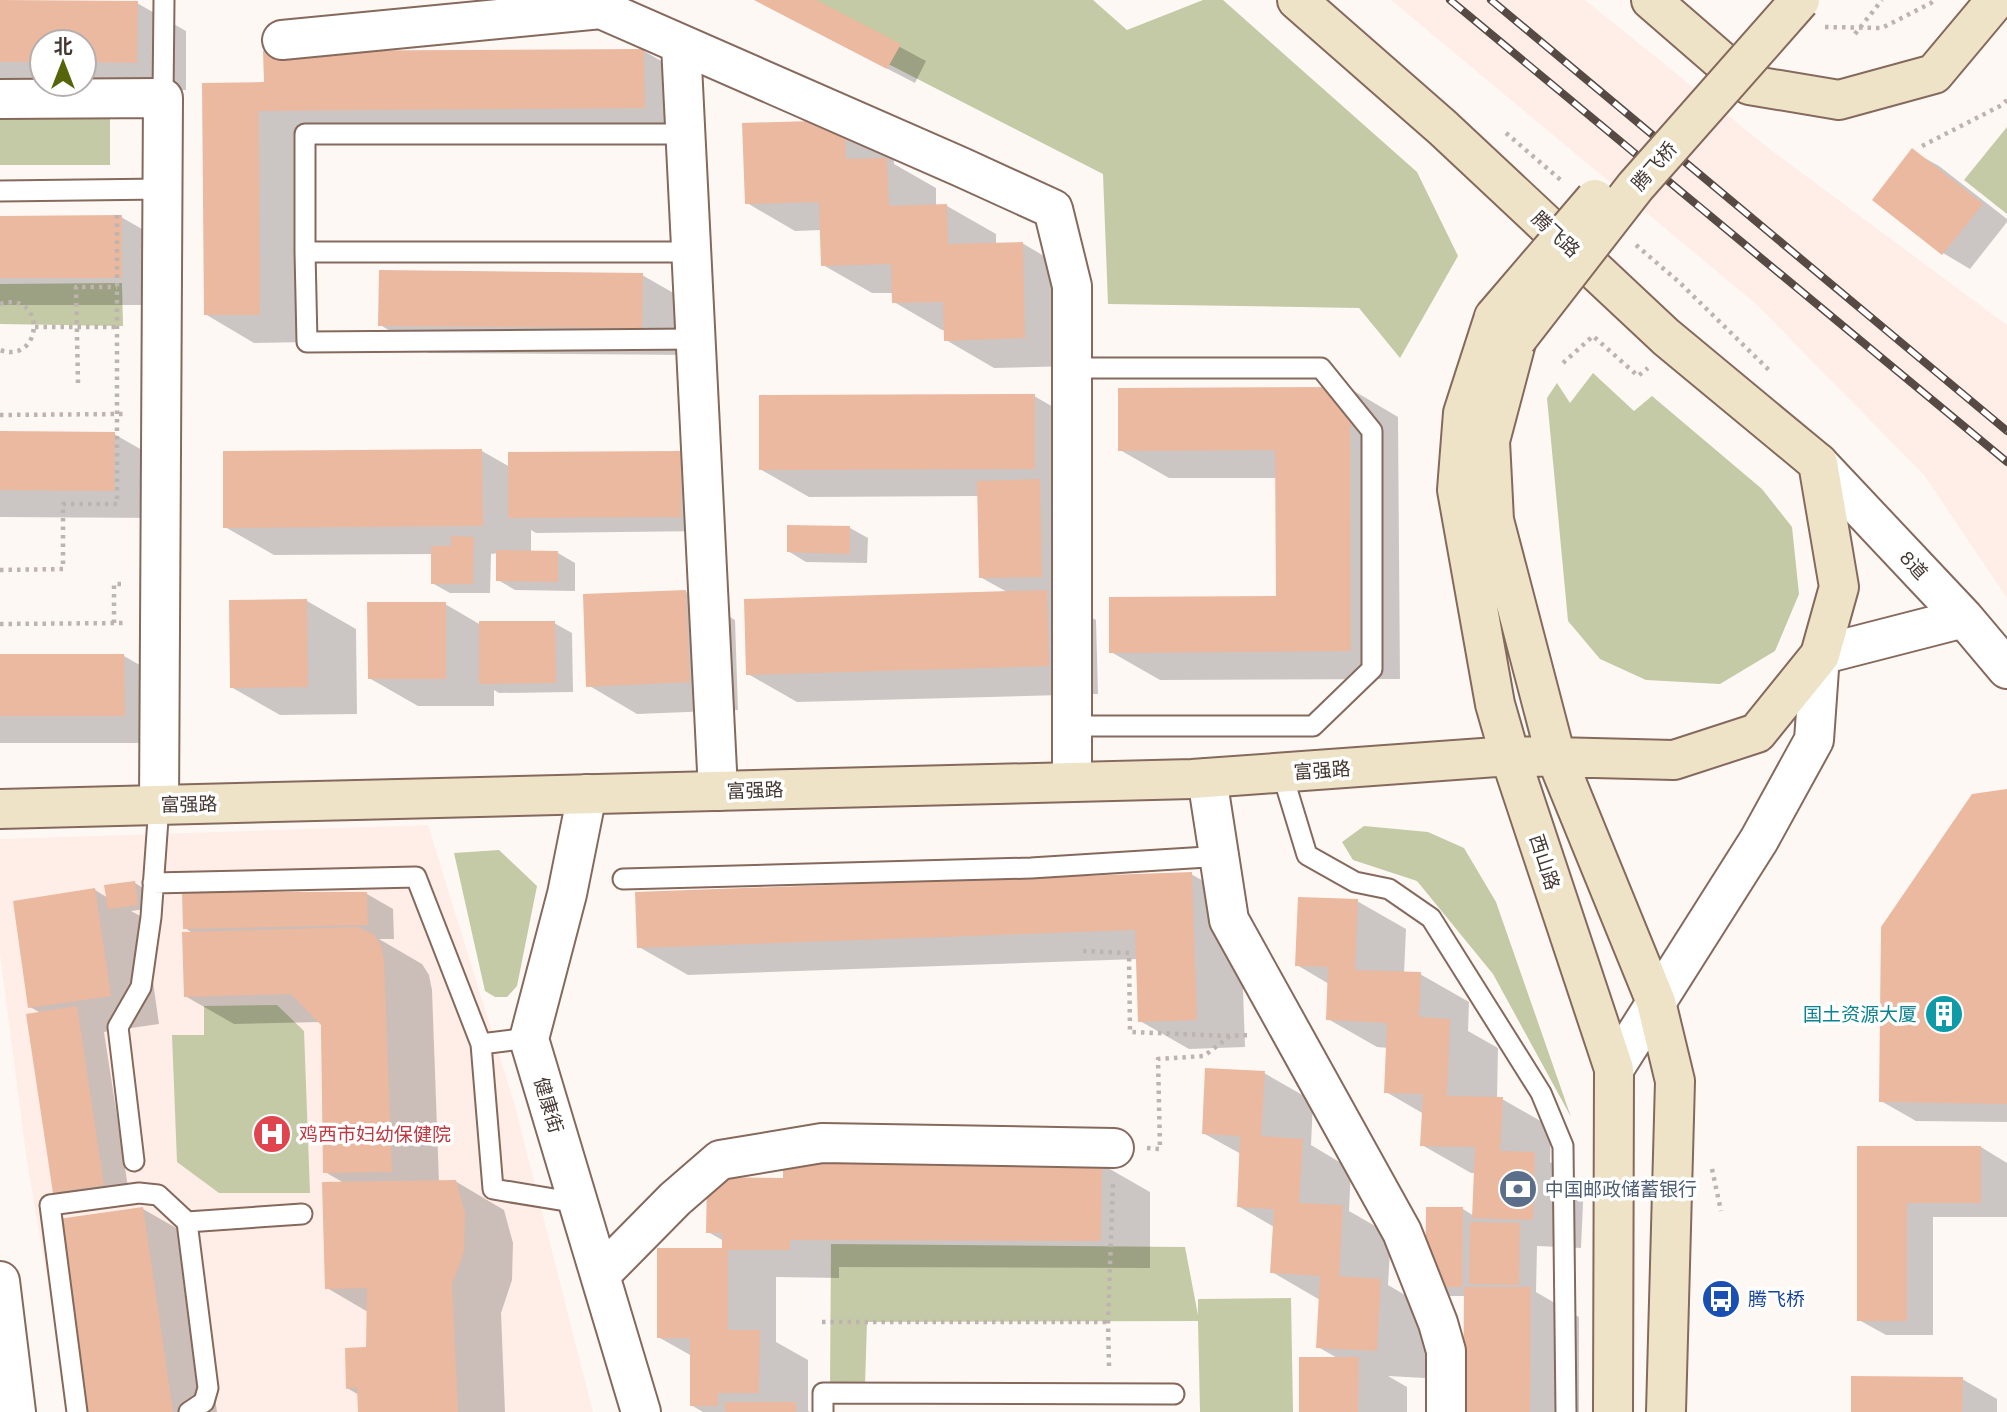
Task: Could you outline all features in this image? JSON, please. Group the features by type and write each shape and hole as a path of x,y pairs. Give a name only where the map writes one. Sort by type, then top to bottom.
{"main road":[{"name":"腾飞路","path":"1297,0 1443,128 1666,337 1818,463"},
{"path":"1651,0 1749,85 1839,100 1934,74 1996,0"},
{"name":"腾飞桥","path":"1506,328 1764,0"},
{"name":"腾飞桥","path":"1506,328 1635,187 1807,14"},
{"path":"1506,328 1490,441 1494,520 1556,757 1656,1002 1675,1081 1666,1412"},
{"name":"西山路","path":"1506,328 1463,413 1457,490 1495,704 1614,1069 1613,1412"},
{"path":"1818,463 1839,587 1820,655"},
{"name":"富强路","path":"0,809 1207,778 1510,756 1674,760 1757,733 1820,655"}],"street":[{"path":"282,40 601,9 1053,209 1072,286 1072,781"},
{"path":"681,45 718,791"},
{"path":"0,99 163,98 159,805"},
{"name":"8道","path":"1818,463 1964,618 2007,669"},
{"path":"1614,1069 1759,840 1814,740 1820,655 1964,618"},
{"path":"1207,778 1229,920 1402,1232 1446,1351 1446,1412"},
{"path":"529,1038 567,894 587,794"},
{"name":"健康街","path":"529,1038 641,1412"},
{"path":"600,1275 675,1199 720,1160 822,1143 1114,1148"},
{"path":"0,1281 16,1412"}],"lane":[{"path":"163,98 164,0"},
{"path":"685,134 305,134 307,342 695,339"},
{"path":"0,191 163,189"},
{"path":"305,252 691,252"},
{"path":"1072,368 1321,368 1372,431 1372,669 1313,726 1072,726"},
{"path":"1282,773 1307,855 1355,882 1389,889 1431,918 1541,1093 1563,1146 1566,1412"},
{"path":"134,1161 118,1027 141,988 159,805"},
{"path":"623,879 1031,868 1206,857"},
{"path":"153,883 415,877 481,1044 493,1189 578,1203"},
{"path":"481,1044 529,1038"},
{"path":"77,1412 50,1205 139,1193 158,1195 187,1222 208,1388 204,1402 190,1412"},
{"path":"187,1222 302,1214"},
{"path":"823,1412 823,1393 1174,1394"}],"path":[{"path":"1855,34 1882,0"},
{"path":"1807,14 1882,28 1934,0"},
{"path":"1922,146 2007,100"},
{"path":"117,190 117,503"},
{"path":"78,383 76,287 117,287"},
{"path":"0,304 9,302 25,307 31,313 35,327 33,337 22,349 14,352 0,350"},
{"path":"35,327 117,327"},
{"path":"1563,363 1593,335 1638,376 1650,367 1640,359"},
{"path":"0,415 161,413"},
{"path":"0,570 64,569 63,503 161,503"},
{"path":"114,584 114,623"},
{"path":"0,624 134,623"},
{"path":"1083,951 1129,953 1130,1032 1253,1035"},
{"path":"1110,1394 1108,1322 1114,1148 1160,1149 1158,1059 1204,1056 1230,1036"},
{"path":"822,1322 1108,1322"}],"shaded area":[{"path":"1391,0 1585,0 1771,150 2007,325 2007,598 1924,475 1756,304"},
{"name":"鸡西市妇幼保健院","path":"428,825 515,1106 593,1412 70,1412 27,1162 0,955 0,839"}],"green space":[{"path":"801,0 1093,0 1127,30 1203,0 1223,0 1417,172 1458,256 1400,358 1359,308 1108,304 1103,174 859,49"},
{"path":"0,111 110,111 110,165 0,165"},
{"path":"2007,127 2007,214 1964,180"},
{"path":"122,283 123,326 0,324 0,284"},
{"path":"1593,373 1634,411 1652,396 1762,489 1792,527 1799,594 1775,651 1720,684 1646,680 1600,659 1568,621 1547,398 1557,383 1570,403"},
{"path":"1364,826 1428,832 1464,848 1496,902 1571,1117 1493,974 1417,881 1353,860 1342,842"},
{"path":"499,850 537,886 517,986 507,997 495,997 485,991 454,853"},
{"path":"277,1005 304,1031 310,1193 219,1193 177,1162 172,1035 204,1035 204,1006"},
{"path":"831,1244 1185,1247 1198,1315 1198,1299 1291,1298 1293,1412 1200,1412 1198,1321 867,1322 865,1386 830,1386"}],"building":[{"path":"0,0 138,1 137,63 98,62 98,28 28,28 28,62 0,62"},
{"path":"754,0 816,0 901,44 887,69"},
{"path":"644,49 645,108 259,111 260,315 204,315 202,83 264,82 263,51"},
{"path":"845,120 846,159 887,158 889,206 947,204 948,244 1023,242 1025,338 944,341 943,302 892,303 891,264 821,266 819,202 745,204 742,123"},
{"path":"1912,148 1983,204 1942,255 1872,200"},
{"path":"122,215 122,278 0,278 0,216"},
{"path":"379,270 643,273 642,328 378,326"},
{"path":"1350,387 1351,651 1109,653 1109,597 1276,596 1275,450 1118,451 1118,388"},
{"path":"1035,394 1035,469 759,470 759,395"},
{"path":"0,431 115,432 114,491 0,490"},
{"path":"482,449 483,526 223,528 223,451"},
{"path":"681,451 681,517 508,518 508,452"},
{"path":"1040,479 1042,577 979,578 977,481"},
{"path":"787,525 850,526 850,554 787,552"},
{"path":"451,536 474,537 473,584 431,584 431,546 451,546"},
{"path":"496,550 558,551 558,582 496,581"},
{"path":"686,590 690,682 586,687 583,594"},
{"path":"1047,590 1049,666 746,675 744,599"},
{"path":"307,599 308,687 230,688 229,600"},
{"path":"367,602 446,602 446,679 368,679"},
{"path":"479,621 555,621 556,683 479,684"},
{"path":"0,654 124,654 125,716 0,716"},
{"name":"国土资源大厦","path":"2007,789 2007,1104 1879,1102 1881,927 1972,794"},
{"path":"1192,872 1197,1020 1138,1022 1135,930 637,948 635,892"},
{"path":"135,881 138,905 108,909 104,885"},
{"path":"95,888 111,996 28,1008 13,901"},
{"path":"182,892 367,892 368,925 183,929"},
{"path":"1298,897 1358,899 1355,970 1421,972 1419,1017 1450,1019 1447,1096 1503,1097 1500,1151 1535,1152 1533,1220 1472,1218 1475,1147 1420,1146 1423,1094 1384,1093 1387,1023 1326,1020 1328,967 1295,966"},
{"path":"357,927 373,934 381,945 384,960 392,1172 323,1173 321,1025 291,994 184,997 182,932"},
{"path":"77,1006 104,1185 53,1193 26,1014"},
{"path":"1205,1068 1265,1071 1261,1136 1303,1139 1299,1203 1343,1205 1339,1276 1381,1279 1377,1351 1316,1348 1320,1276 1270,1273 1274,1209 1237,1207 1240,1136 1202,1134"},
{"path":"1857,1146 1981,1146 1981,1203 1907,1203 1907,1321 1857,1321"},
{"path":"783,1161 1102,1162 1101,1241 790,1240 790,1250 728,1250 728,1330 760,1330 759,1393 718,1393 718,1406 690,1406 690,1338 657,1338 657,1248 722,1248 722,1233 706,1233 707,1177 783,1178"},
{"path":"456,1180 465,1214 464,1252 452,1284 458,1412 358,1412 357,1387 346,1389 345,1348 366,1347 367,1288 325,1289 322,1182"},
{"path":"143,1207 173,1412 86,1412 58,1219"},
{"path":"1426,1207 1463,1207 1462,1287 1425,1287"},
{"path":"1470,1222 1520,1223 1519,1285 1469,1284"},
{"path":"1464,1287 1531,1287 1530,1412 1463,1412"},
{"path":"1299,1357 1359,1357 1358,1412 1299,1412"},
{"path":"1851,1376 1963,1377 1962,1412 1851,1412"},
{"path":"725,1402 796,1402 796,1412 725,1412"}],"railway":[{"path":"1450,0 2007,462"},
{"path":"1491,0 2007,431"}],"place":[{"name":"国土资源大厦","path":"1944,1014"},
{"name":"鸡西市妇幼保健院","path":"272,1134"},
{"name":"中国邮政储蓄银行","path":"1518,1189"},
{"name":"腾飞桥","path":"1721,1299"}]}
